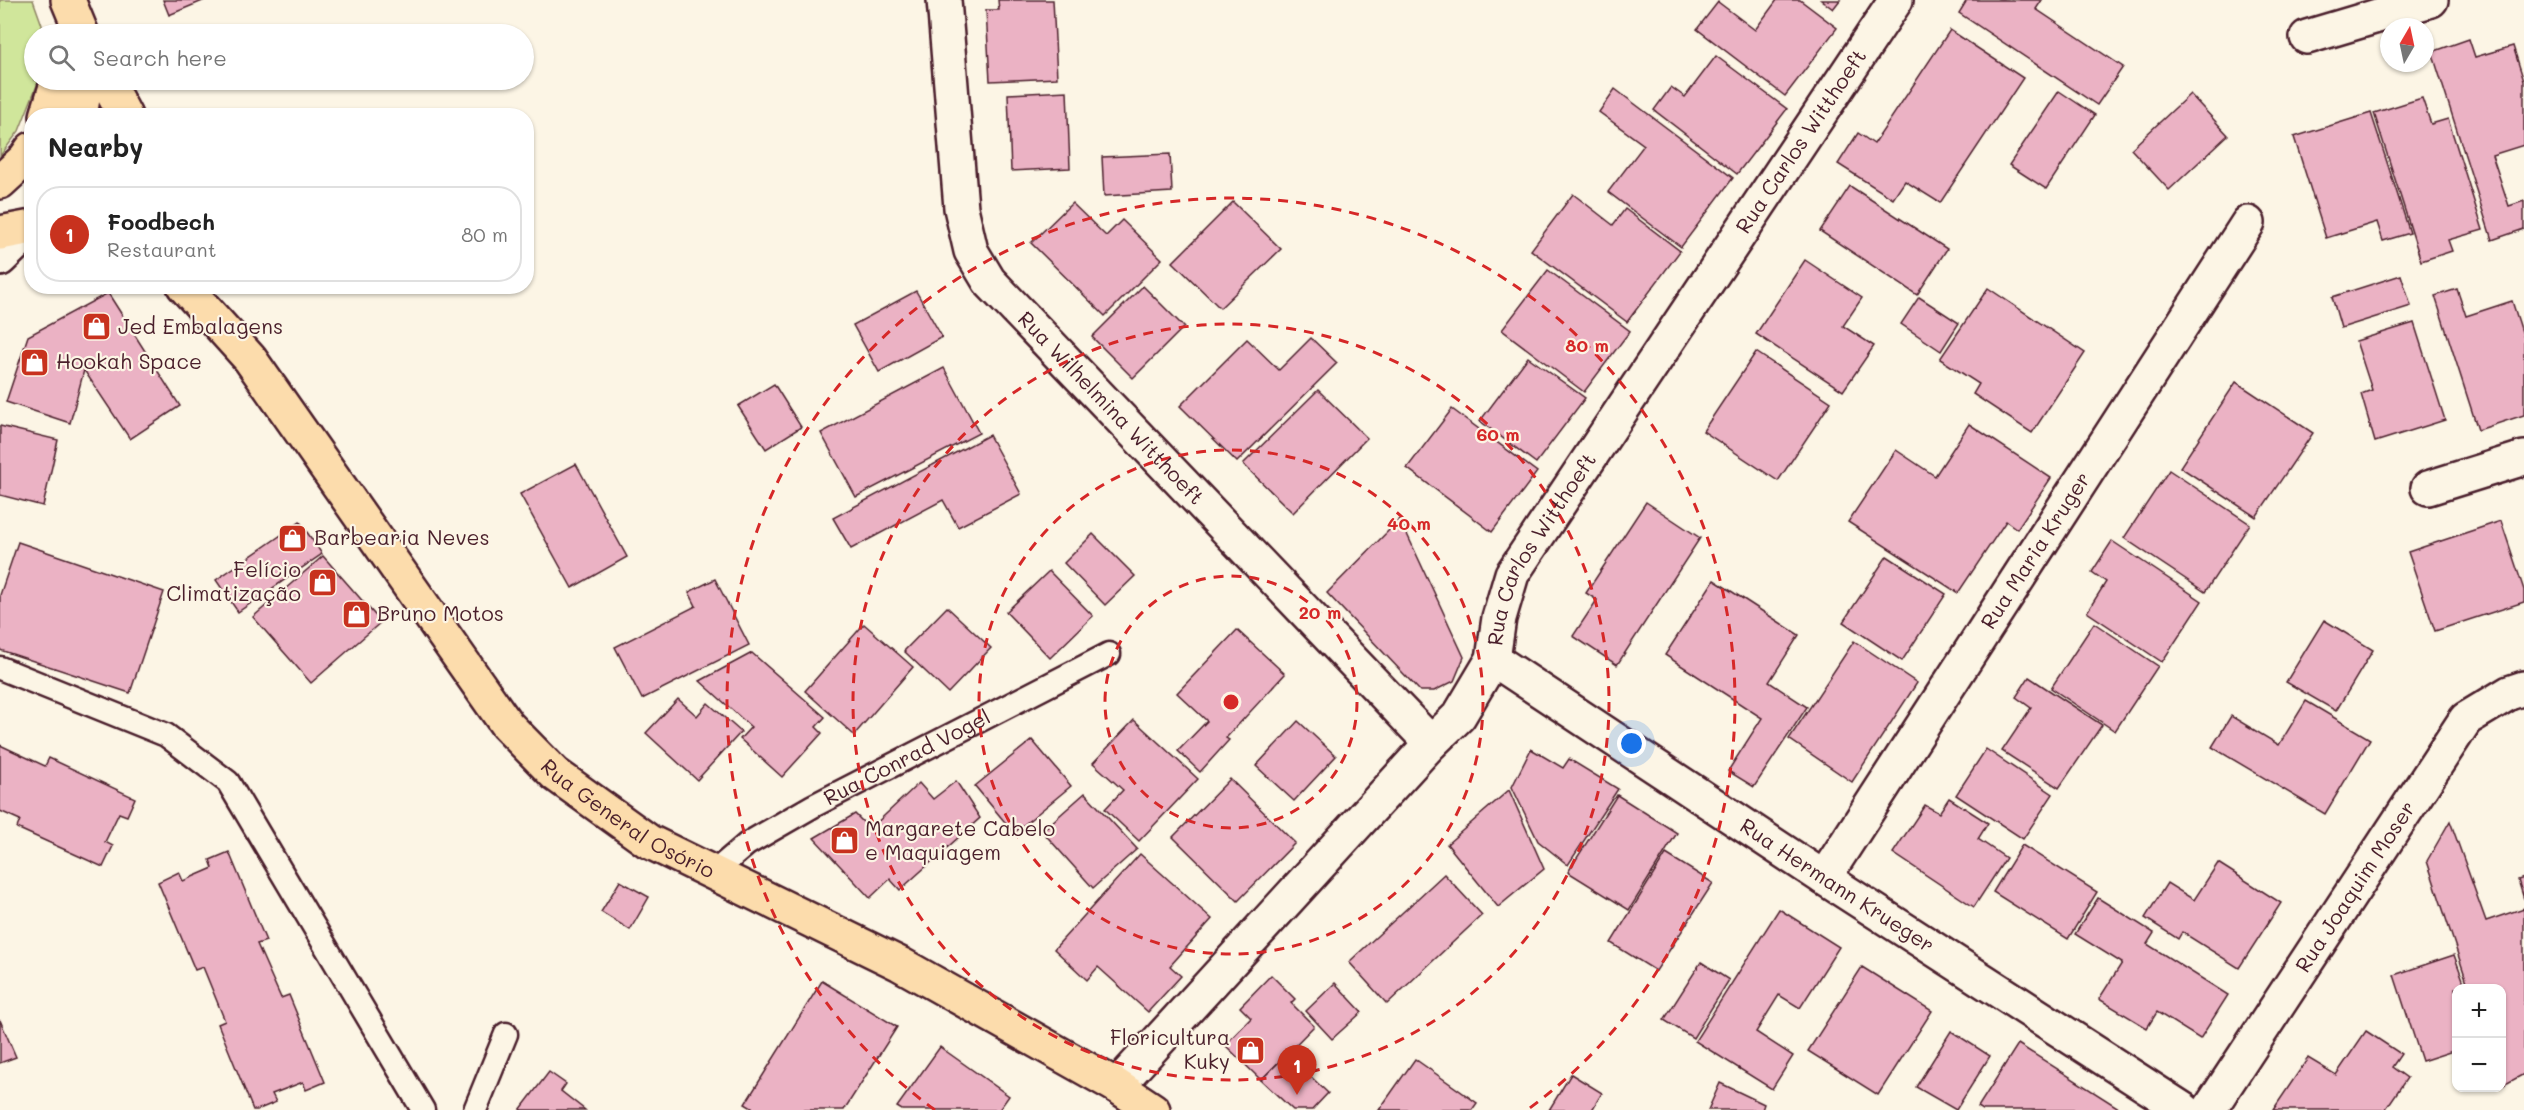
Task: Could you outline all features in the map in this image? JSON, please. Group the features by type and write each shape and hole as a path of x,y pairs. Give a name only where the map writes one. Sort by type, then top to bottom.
{"main road":[{"path":"57,0 70,24"},
{"path":"68,0 74,24"},
{"path":"49,108 55,90"},
{"path":"81,108 83,90"},
{"path":"111,90 121,108"},
{"path":"0,182 24,161"},
{"path":"0,233 24,228"},
{"name":"Rua General Osório","path":"191,294 250,359 507,725 555,774 648,841 900,964 1117,1086 1153,1110"},
{"name":"Rua General Osório","path":"217,294 250,359"}],"street":[{"name":"Rua Wilhelmina Witthoeft","path":"944,0 961,208 971,251 989,282 1431,742"},
{"name":"Rua Carlos Witthoeft","path":"1117,1086 1431,742 1459,716 1493,659 1499,618 1512,574 1896,0"},
{"path":"2307,37 2431,0"},
{"name":"Rua Maria Kruger","path":"1824,878 2248,224"},
{"path":"0,259 24,235"},
{"path":"2428,488 2524,458"},
{"name":"Rua Hermann Krueger","path":"1493,659 1824,878 2184,1110"},
{"name":"Rua Joaquim Moser","path":"2209,1110 2466,719 2509,693 2524,688"}],"lane":[{"name":"Rua Conrad Vogel","path":"712,874 747,844 813,806 1109,654"},
{"path":"0,668 166,735 228,782 423,1110"},
{"path":"475,1110 506,1034"}],"green space":[{"path":"0,0 33,0 42,24 24,24 24,90 35,90 28,108 24,108 24,118 19,131 0,156"}],"building":[{"path":"163,0 205,0 169,15"},
{"path":"998,0 1053,0 1057,78 990,81 986,10 999,10"},
{"path":"1777,0 1800,0 1837,28 1785,96 1697,29 1718,2 1755,30"},
{"path":"1821,0 1840,0 1833,9"},
{"path":"1967,0 2042,0 2036,9 2123,67 2097,105 1959,13"},
{"path":"1950,30 2023,78 1940,203 1905,181 1893,199 1838,164 1858,133 1874,144"},
{"path":"2469,39 2475,57 2513,46 2524,81 2524,145 2492,155 2509,206 2524,201 2524,229 2492,240 2434,58 2434,51"},
{"path":"1716,56 1787,109 1737,174 1654,110 1671,87 1685,97"},
{"path":"1615,89 1733,178 1681,247 1608,192 1644,145 1599,112"},
{"path":"1067,91 1070,168 1011,171 1008,94"},
{"path":"2059,91 2095,115 2046,189 2009,165"},
{"path":"2190,94 2228,135 2169,190 2131,149"},
{"path":"2422,98 2431,124 2448,119 2483,230 2448,240 2452,251 2421,261 2374,113"},
{"path":"2371,113 2410,233 2383,241 2377,222 2326,238 2294,137"},
{"path":"1170,154 1172,192 1104,196 1102,157"},
{"path":"1850,186 1947,249 1917,295 1820,231"},
{"path":"1573,194 1613,225 1625,209 1680,251 1627,322 1531,250"},
{"path":"1233,202 1281,249 1220,308 1173,262"},
{"path":"1072,203 1106,236 1122,220 1162,259 1105,316 1031,243"},
{"path":"1805,260 1862,298 1843,326 1874,346 1843,391 1756,334"},
{"path":"1548,270 1630,331 1584,392 1502,330"},
{"path":"2401,275 2411,306 2341,328 2332,297"},
{"path":"1143,286 1184,327 1133,378 1092,337"},
{"path":"1988,288 2085,353 2032,433 1973,394 1979,384 1940,359"},
{"path":"2457,289 2466,316 2512,301 2524,338 2524,415 2478,430 2435,296"},
{"path":"916,291 942,337 879,372 853,325"},
{"path":"109,294 180,406 130,439 84,370 70,423 6,402 28,336"},
{"path":"1919,297 1959,323 1941,351 1901,324"},
{"path":"2414,323 2445,420 2375,442 2361,394 2372,390 2356,341"},
{"path":"1311,338 1337,363 1237,462 1180,406 1247,339 1279,370"},
{"path":"1756,352 1831,402 1778,481 1703,431"},
{"path":"1528,357 1585,398 1536,463 1480,421"},
{"path":"944,368 979,433 856,497 821,433"},
{"path":"2236,382 2313,433 2256,517 2180,467"},
{"path":"774,384 801,427 766,449 738,406"},
{"path":"1318,390 1367,438 1293,513 1243,464"},
{"path":"1452,409 1537,472 1492,532 1407,468"},
{"path":"1969,424 2051,478 2017,529 2006,521 1958,593 1848,522 1896,450 1935,476"},
{"path":"0,426 58,440 43,506 0,495"},
{"path":"989,435 1021,494 958,527 943,500 851,549 833,518"},
{"path":"576,464 627,557 572,588 520,494"},
{"path":"2169,470 2250,524 2205,592 2124,538"},
{"path":"1646,502 1700,538 1617,665 1573,636 1597,600 1586,593"},
{"path":"1400,519 1464,657 1454,681 1434,691 1420,691 1327,593"},
{"path":"2501,521 2524,590 2524,602 2435,631 2408,552"},
{"path":"300,522 322,554 238,612 216,580"},
{"path":"1093,534 1135,576 1105,605 1064,563"},
{"path":"2112,541 2202,601 2162,662 2087,612 2106,582 2092,572"},
{"path":"18,542 164,592 130,693 0,650 0,595"},
{"path":"323,556 381,622 311,683 253,617"},
{"path":"1887,556 1946,594 1902,661 1843,622"},
{"path":"1049,571 1093,616 1050,658 1006,612"},
{"path":"715,579 749,645 642,699 615,647 696,606 689,592"},
{"path":"1714,580 1799,635 1769,682 1807,707 1754,787 1728,771 1762,718 1665,655"},
{"path":"947,607 991,648 948,693 904,651"},
{"path":"2324,620 2373,650 2336,711 2286,682"},
{"path":"2094,623 2158,666 2115,731 2051,688"},
{"path":"864,624 913,667 854,735 805,691"},
{"path":"1237,630 1285,674 1226,738 1229,740 1200,772 1178,751 1207,721 1177,693"},
{"path":"1854,641 1917,683 1852,782 1789,739"},
{"path":"752,653 825,717 816,727 822,733 782,777 740,739 751,727 700,681"},
{"path":"2029,677 2102,725 2059,788 2002,751 2031,708 2016,697"},
{"path":"678,699 697,716 708,703 741,732 697,780 646,733"},
{"path":"2306,701 2370,739 2325,814 2212,747 2231,716 2279,745"},
{"path":"1134,720 1198,779 1139,841 1105,809 1123,790 1093,763"},
{"path":"1298,721 1336,756 1294,801 1256,766"},
{"path":"1032,740 1071,786 1014,833 975,786"},
{"path":"0,745 45,766 49,758 135,798 127,816 119,813 105,842 113,846 103,867 17,828 20,820 0,811"},
{"path":"1531,749 1563,768 1569,759 1618,789 1568,865 1538,841 1512,787"},
{"path":"1986,749 2053,794 2023,839 1956,795"},
{"path":"1230,779 1295,843 1238,901 1173,837"},
{"path":"956,781 980,818 900,890 890,879 870,898 814,838 855,814 870,829 919,783 933,799"},
{"path":"1509,790 1544,869 1498,907 1447,844"},
{"path":"1085,793 1137,849 1093,888 1042,831"},
{"path":"1617,795 1677,833 1629,910 1568,872"},
{"path":"1949,798 1988,823 1978,839 2006,858 1974,907 1893,853 1925,805 1939,813"},
{"path":"2450,821 2486,921 2524,908 2524,1074 2506,1084 2506,984 2468,984 2427,861"},
{"path":"2022,845 2097,892 2068,939 1993,892"},
{"path":"229,852 266,941 257,944 281,998 289,995 325,1082 306,1090 303,1082 272,1094 276,1102 257,1110 253,1110 218,1024 225,1021 203,967 195,970 158,882 179,872 183,881 213,868 210,860"},
{"path":"1140,854 1212,919 1170,966 1181,976 1148,1012 1098,967 1087,980 1054,949"},
{"path":"1666,854 1713,883 1656,971 1611,943"},
{"path":"2218,863 2281,903 2239,968 2182,932 2178,939 2145,918 2167,883 2194,900"},
{"path":"1444,874 1482,915 1387,1004 1349,962"},
{"path":"2524,878 2524,899 2518,880"},
{"path":"620,881 649,897 630,930 601,912"},
{"path":"2098,898 2154,933 2147,944 2228,995 2200,1039 2157,1012 2147,1028 2099,999 2122,963 2075,934"},
{"path":"1779,909 1839,947 1800,1008 1779,995 1756,1032 1793,1056 1772,1089 1695,1041"},
{"path":"2454,955 2465,984 2452,984 2452,1051 2422,1061 2394,975"},
{"path":"1701,962 1729,980 1693,1038 1664,1020"},
{"path":"1862,967 1932,1011 1878,1095 1808,1051"},
{"path":"1271,975 1295,999 1291,1003 1314,1026 1261,1080 1225,1045 1251,1018 1240,1007"},
{"path":"822,981 897,1027 844,1110 755,1110 745,1104"},
{"path":"1335,983 1362,1012 1332,1039 1306,1011"},
{"path":"0,1020 16,1057 0,1063"},
{"path":"1951,1031 1990,1056 1956,1110 1916,1087"},
{"path":"2366,1031 2401,1054 2392,1067 2407,1078 2385,1110 2273,1110 2308,1058 2336,1075"},
{"path":"2018,1044 2122,1110 1983,1110 1978,1107"},
{"path":"940,1047 1009,1096 999,1110 902,1110 897,1107"},
{"path":"1287,1054 1328,1093 1312,1110 1293,1110 1261,1080"},
{"path":"1415,1059 1477,1103 1472,1110 1379,1110"},
{"path":"549,1072 566,1084 561,1091 585,1110 520,1110"},
{"path":"1571,1074 1602,1093 1592,1110 1549,1110"},
{"path":"1720,1083 1764,1104 1762,1110 1708,1110"}],"place":[{"name":"Jed Embalagens","path":"97,327"},
{"name":"Hookah Space","path":"35,362"},
{"name":"Barbearia Neves","path":"293,538"},
{"name":"Felício Climatização","path":"322,582"},
{"name":"Bruno Motos","path":"356,614"},
{"name":"Margarete Cabelo e Maquiagem","path":"844,841"},
{"name":"Floricultura Kuky","path":"1251,1050"},
{"name":"Foodbech","path":"1297,1095"}]}
